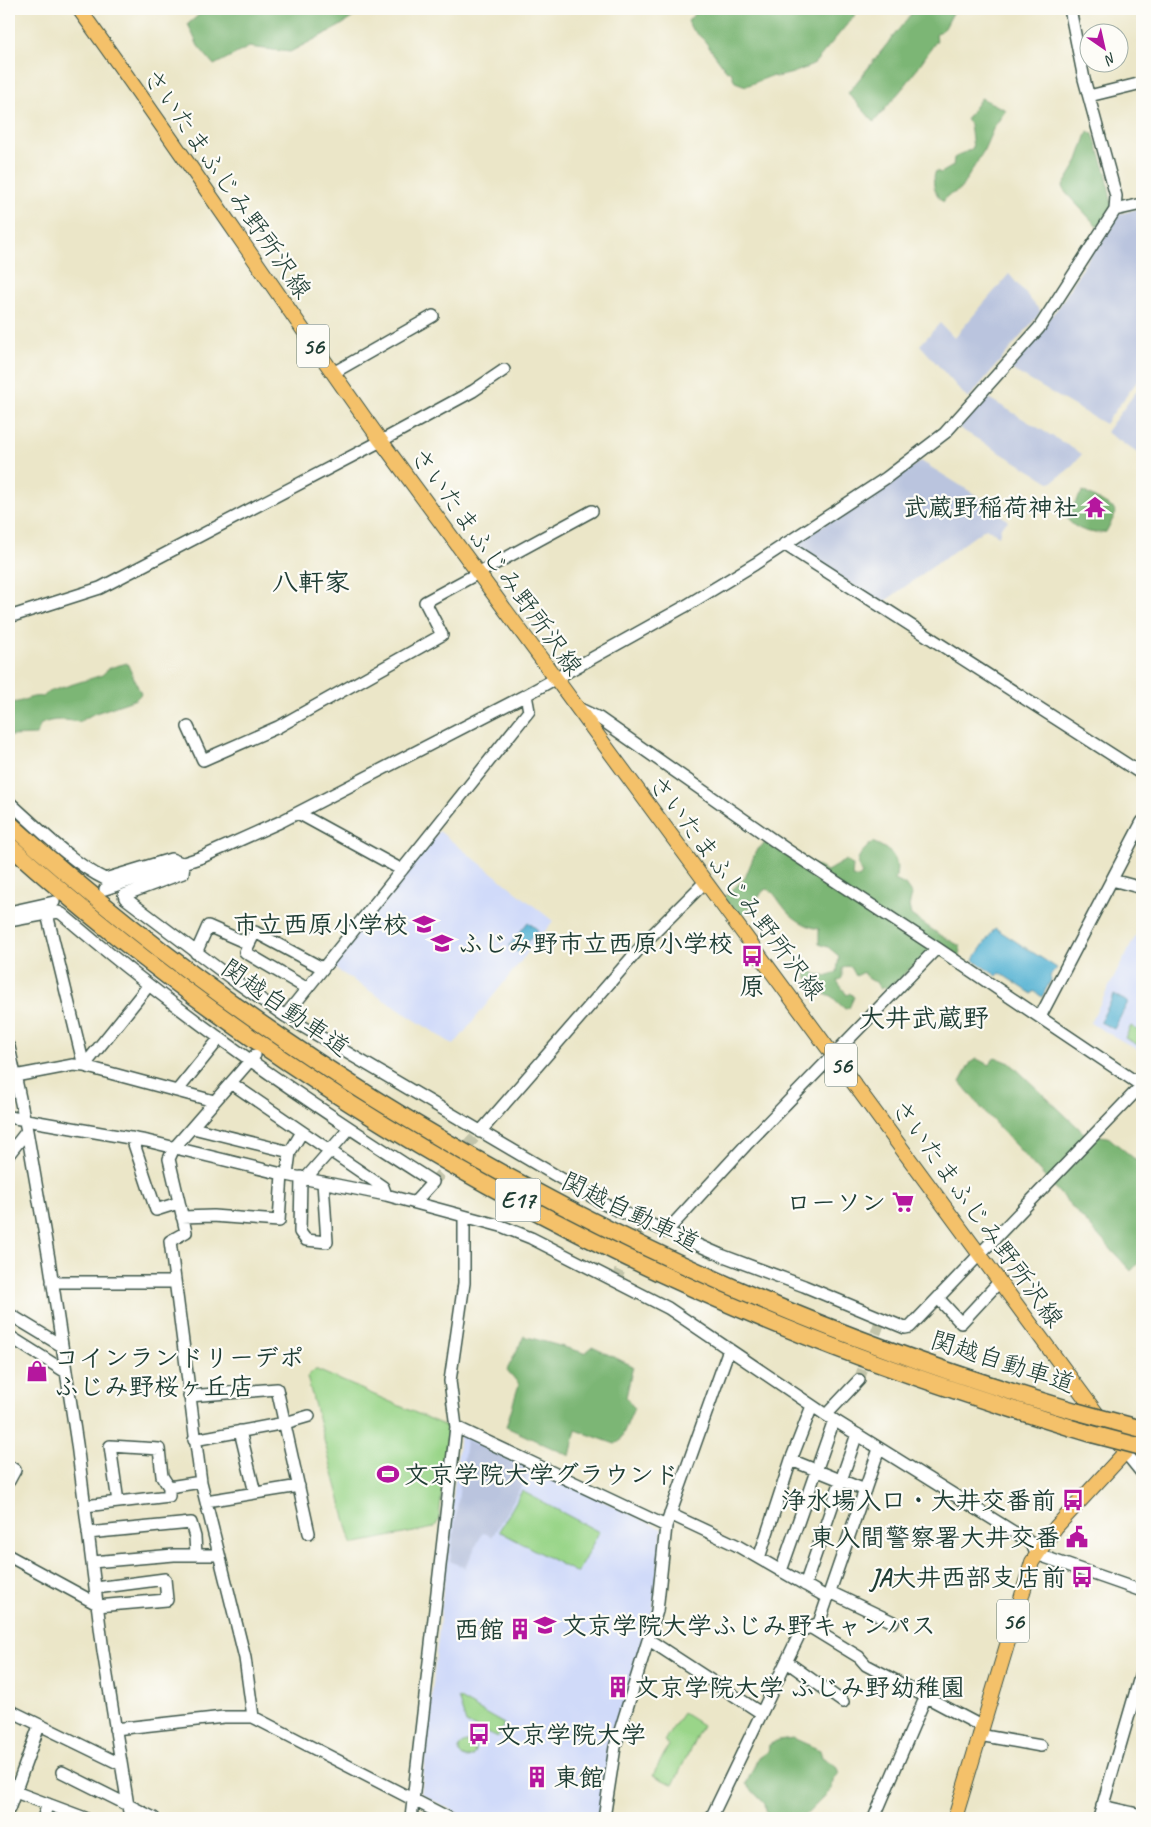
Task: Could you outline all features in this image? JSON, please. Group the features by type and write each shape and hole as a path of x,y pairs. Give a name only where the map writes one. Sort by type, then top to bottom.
{"highway":[{"name":"関越自動車道","path":"9,823 71,877 146,936 220,993 318,1062 419,1125 558,1204 730,1286 813,1321 979,1381 1075,1411 1142,1429"},
{"name":"関越自動車道","path":"9,845 142,955 210,1007 300,1070 404,1135 559,1223 649,1268 807,1337 939,1385 1092,1434 1142,1447"}],"main road":[{"name":"さいたまふじみ野所沢線","path":"79,9 116,59 185,162 381,441 1125,1452"},
{"path":"1125,1452 1142,1435"},
{"name":"56","path":"954,1818 1027,1574 1036,1554 1056,1526 1125,1452"}],"street":[{"path":"105,889 184,864 298,813 526,695 684,607 910,461 945,433 1040,328 1114,210 1116,196 1089,96 1070,9"},
{"path":"1089,96 1142,83"},
{"path":"1114,210 1142,204"},
{"path":"333,373 432,316"},
{"path":"9,617 100,588 381,441 473,391 504,370"},
{"path":"188,726 203,760 278,727 442,635 425,602 592,511"},
{"path":"784,544 1142,774"},
{"path":"285,1016 529,711 526,695"},
{"path":"184,864 183,873 124,895 125,898 196,953 285,1016 480,1132 574,1185 606,1206 905,1328 910,1327 1141,1086 938,948 786,849 599,718 575,707"},
{"path":"9,802 75,859 94,874 105,879 171,859 184,864"},
{"path":"298,813 402,870"},
{"path":"1040,1017 1142,822"},
{"path":"1112,880 1142,888"},
{"path":"480,1132 647,940 705,882"},
{"path":"9,912 54,902"},
{"path":"9,921 58,912 62,914 149,985 219,1038 252,1058 349,1129 433,1182 415,1202"},
{"path":"47,914 84,1066"},
{"path":"196,953 208,926 249,944"},
{"path":"306,988 244,952 255,932 322,968"},
{"path":"666,1232 833,1054 938,948"},
{"path":"84,1066 149,985"},
{"path":"177,1091 219,1038"},
{"path":"9,1046 16,1076 52,1282 120,1764 130,1818"},
{"path":"252,1058 174,1148 169,1159 186,1232 170,1241 194,1440 201,1482 245,1658 253,1717"},
{"path":"16,1076 73,1066 84,1066 214,1101"},
{"path":"231,1082 383,1187 386,1195"},
{"path":"9,1117 25,1126 54,1123 132,1138 284,1174 386,1195 415,1202 531,1238 668,1308 830,1418 1025,1539 1032,1544 1036,1554 1142,1591"},
{"path":"9,1154 25,1126"},
{"path":"193,1128 290,1152"},
{"path":"323,1182 327,1242 306,1240 300,1232 303,1178 349,1129"},
{"path":"182,1217 221,1216 279,1221 284,1174 290,1152 302,1132"},
{"path":"132,1138 156,1210 178,1203"},
{"path":"411,1818 456,1427 450,1380 464,1283 464,1217"},
{"path":"938,1298 960,1323 1000,1281"},
{"path":"52,1282 174,1282"},
{"path":"9,1314 62,1346"},
{"path":"9,1336 66,1372"},
{"path":"604,1818 615,1747 657,1611 666,1526 729,1350"},
{"path":"781,1571 815,1471 830,1418 859,1380"},
{"path":"189,1396 277,1390 309,1533"},
{"path":"759,1558 790,1460 812,1406"},
{"path":"194,1440 285,1423 309,1416"},
{"path":"456,1427 666,1526"},
{"path":"240,1431 255,1493"},
{"path":"805,1585 857,1434"},
{"path":"85,1506 169,1496 169,1487 162,1476 159,1449 110,1446 118,1502"},
{"path":"712,1818 801,1631 819,1623 879,1449"},
{"path":"1125,1452 1142,1473"},
{"path":"790,1460 865,1490"},
{"path":"9,1466 15,1470 9,1481"},
{"path":"169,1487 201,1482"},
{"path":"206,1501 299,1486"},
{"path":"670,1514 736,1544 805,1585 893,1622"},
{"path":"88,1533 191,1523 195,1538 196,1554"},
{"path":"92,1562 196,1554 219,1556"},
{"path":"9,1556 97,1605 167,1600 165,1580 96,1588"},
{"path":"810,1628 859,1657 866,1665 926,1696 980,1730 1041,1746"},
{"path":"649,1640 761,1713"},
{"path":"787,1662 843,1702"},
{"path":"1099,1818 1142,1670"},
{"path":"874,1818 926,1696"},
{"path":"9,1710 120,1764"},
{"path":"115,1729 224,1717 253,1717 449,1818"},
{"path":"9,1809 12,1790 39,1726"},
{"path":"62,1772 154,1818"},
{"path":"12,1790 83,1818"},
{"path":"43,1818 48,1804"},
{"path":"1102,1806 1142,1816"}],"shaded area":[{"path":"1136,209 1142,213 1142,375 1105,424 1009,368 1060,305 1117,215"},
{"path":"1009,274 1041,312 968,399 920,345 940,323 954,338"},
{"path":"1142,384 1142,456 1106,432"},
{"path":"985,396 1082,454 1069,469 1051,483 959,428"},
{"path":"921,461 979,497 1008,521 1001,527 999,536 986,528 881,604 792,545"},
{"name":"ふじみ野市立西原小学校","path":"439,831 553,921 454,1045 331,966"},
{"path":"1142,924 1142,1052 1090,1023"},
{"name":"文京学院大学ふじみ野キャンパス","path":"460,1433 662,1529 653,1611 612,1747 598,1818 467,1818 421,1794"},
{"path":"466,1440 530,1472 492,1537 483,1532 465,1568 450,1561"}],"green space":[{"path":"206,9 365,9 340,26 290,52 249,47 214,65 198,46 188,24"},
{"path":"699,9 860,9 813,65 793,73 777,77 771,76 746,86 735,82 731,72 726,70 704,40 691,28 688,21"},
{"path":"915,9 955,9 945,28 936,35 937,40 907,83 874,122 848,93"},
{"path":"981,98 1006,110 994,127 983,152 960,190 947,196 943,202 937,195 934,187 936,171 941,173 953,166 954,158 973,148 970,124 966,120"},
{"path":"1088,131 1093,134 1106,172 1112,206 1102,223 1097,226 1065,192 1063,186 1077,163"},
{"path":"1083,491 1114,509 1116,513 1106,532 1095,533 1085,531 1067,519 1067,514"},
{"path":"127,663 141,694 136,699 93,714 79,722 60,720 46,722 41,724 36,735 9,736 9,702 13,703 38,696 43,697 48,692 102,675 109,668"},
{"path":"872,842 885,848 896,861 897,873 895,880 905,885 912,895 909,906 911,915 960,946 960,958 929,953 906,972 890,992 884,987 880,989 876,982 868,979 864,972 856,976 851,967 846,966 842,969 842,978 837,981 847,995 850,993 854,997 849,1008 845,1009 830,995 826,995 813,988 813,983 807,978 806,971 799,967 799,960 804,957 815,974 829,976 837,972 839,956 828,947 819,944 819,929 794,918 768,889 764,890 747,911 739,917 723,898 745,878 756,851 765,843 771,844 827,871 846,860 853,866 852,876 859,878 862,874 858,859"},
{"path":"1131,1026 1142,1033 1142,1047 1125,1038"},
{"path":"995,1057 1010,1063 1085,1134 1108,1137 1142,1165 1142,1259 1131,1271 983,1110 960,1082 971,1062 977,1059 989,1065"},
{"path":"524,1336 585,1353 592,1347 633,1366 626,1397 634,1408 620,1441 615,1444 576,1430 570,1456 506,1427 519,1384 507,1370"},
{"name":"文京学院大学グラウンド","path":"315,1369 448,1427 439,1520 434,1528 352,1544 307,1377"},
{"path":"522,1491 599,1532 577,1573 499,1531"},
{"path":"458,1698 504,1724 497,1738 466,1723"},
{"path":"683,1713 702,1725 673,1785 653,1775 669,1745 664,1741"},
{"path":"793,1738 820,1750 822,1757 836,1766 839,1773 833,1780 832,1789 803,1818 771,1818 767,1815 765,1804 746,1784 758,1758 768,1751 769,1745 778,1740"},
{"path":"467,1742 475,1750 467,1758 459,1750"}],"water":[{"path":"528,922 538,930 519,953 509,946"},
{"path":"995,928 1057,968 1050,976 1051,980 1042,997 1034,991 1032,994 1000,973 997,976 973,960"},
{"path":"1114,995 1128,1002 1114,1029 1100,1022"}],"tunnel":[{"path":"433,1182 480,1132"},
{"path":"615,1281 643,1223"},
{"path":"859,1380 881,1319"}],"place":[{"name":"武蔵野稲荷神社","path":"1095,507"},
{"name":"市立西原小学校","path":"424,924"},
{"name":"ふじみ野市立西原小学校","path":"442,943"},
{"name":"原","path":"752,956"},
{"name":"ローソン","path":"903,1202"},
{"name":"コインランドリーデポ ふじみ野桜ヶ丘店","path":"37,1371"},
{"name":"文京学院大学グラウンド","path":"388,1474"},
{"name":"浄水場入口・大井交番前","path":"1073,1500"},
{"name":"東入間警察署大井交番","path":"1077,1537"},
{"name":"JA大井西部支店前","path":"1082,1577"},
{"name":"文京学院大学ふじみ野キャンパス","path":"545,1625"},
{"name":"西館","path":"520,1629"},
{"name":"文京学院大学 ふじみ野幼稚園","path":"618,1687"},
{"name":"文京学院大学","path":"479,1734"},
{"name":"東館","path":"537,1777"}],"district":[{"name":"八軒家","path":"311,582"},
{"name":"大井武蔵野","path":"924,1018"}]}
